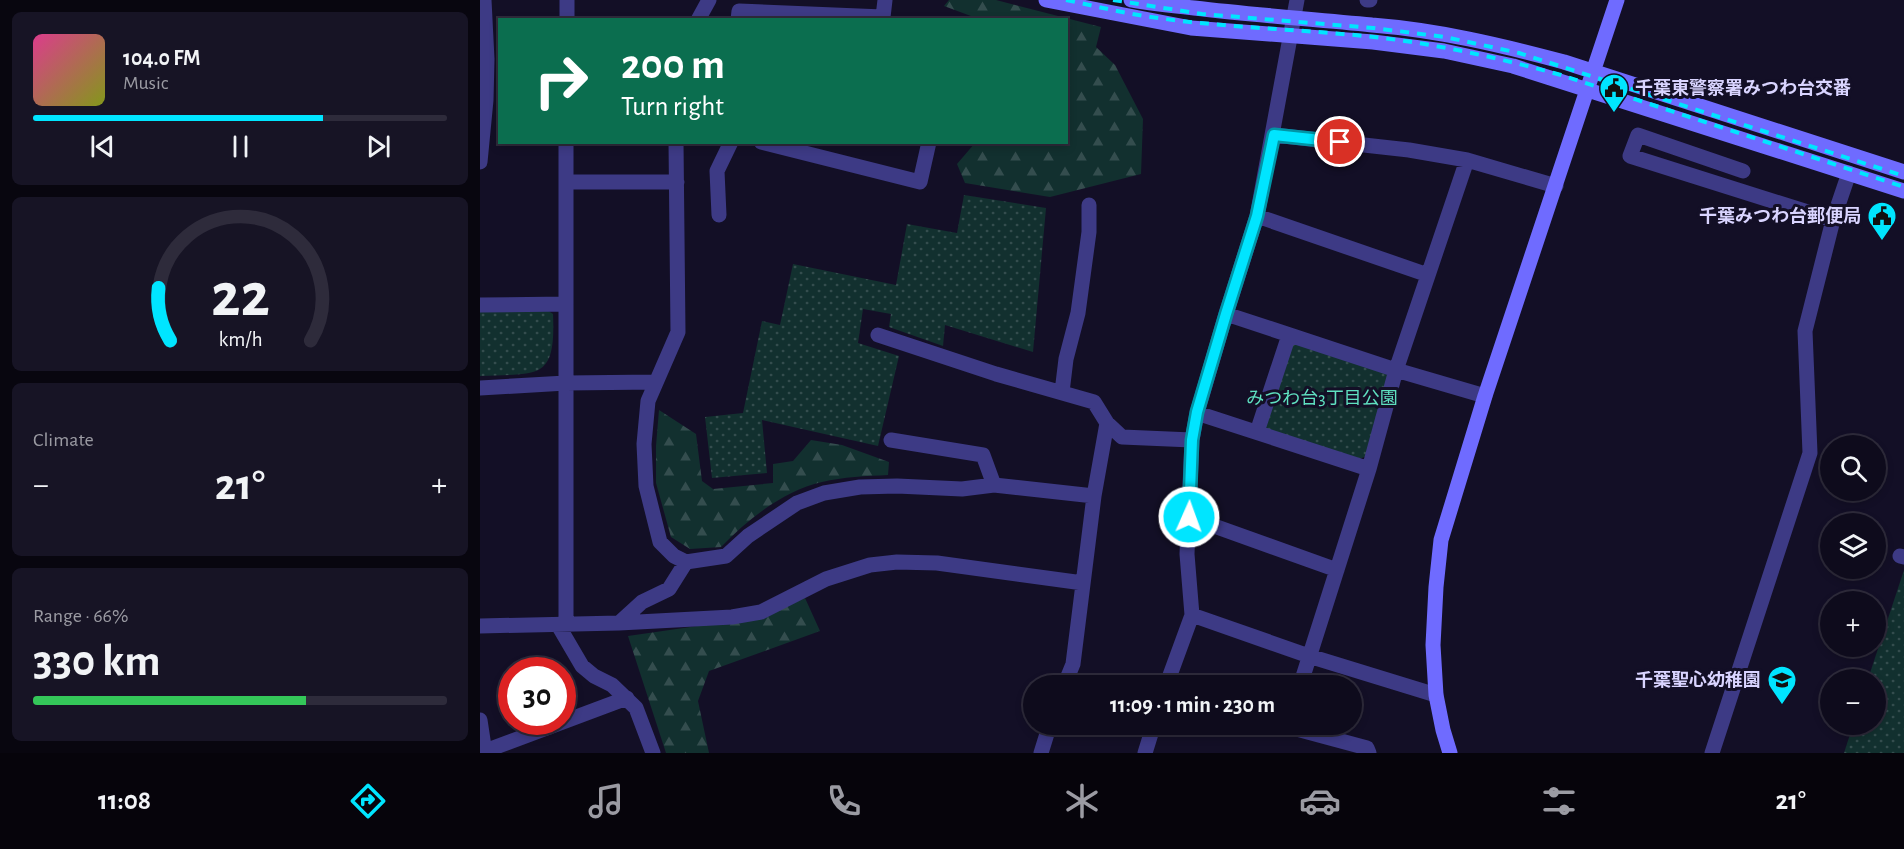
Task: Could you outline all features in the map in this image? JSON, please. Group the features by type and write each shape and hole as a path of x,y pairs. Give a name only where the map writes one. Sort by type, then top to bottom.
{"street":[{"path":"480,162 486,100 484,0"},
{"path":"567,0 567,18"},
{"path":"699,18 709,0"},
{"path":"738,18 739,11 793,16 883,17 885,0"},
{"path":"1046,0 1191,28 1373,42 1444,51 1514,66 1904,191"},
{"path":"1131,0 1151,4 1445,34 1520,50 1904,172"},
{"path":"1170,675 1192,615 1187,554 1192,440 1197,412 1257,216 1274,135 1296,0"},
{"path":"1450,753 1436,695 1433,645 1441,540 1485,396 1617,0"},
{"path":"1274,135 1408,150 1467,160 1556,186"},
{"path":"1743,171 1638,135 1630,156 1833,220"},
{"path":"566,144 566,383 562,625 582,666 594,676 612,685 636,708 653,753"},
{"path":"676,144 678,332 648,401 644,444 646,486 660,542 674,556 686,562 726,556 748,536 797,503 824,493 860,487 962,489 994,485 1094,496"},
{"path":"719,215 717,171 730,144"},
{"path":"782,145 920,182 930,144"},
{"path":"1303,675 1369,469 1396,370 1467,160"},
{"path":"1712,753 1810,453 1805,332 1833,220 1849,173"},
{"path":"566,182 677,182"},
{"path":"1062,392 1066,359 1078,313 1089,232 1089,206"},
{"path":"1257,216 1428,275"},
{"path":"480,305 566,304"},
{"path":"1226,314 1396,370 1485,396"},
{"path":"878,335 996,374 1094,402 1107,423 1122,437 1192,440"},
{"path":"1257,432 1289,335"},
{"path":"480,388 566,383 655,382"},
{"path":"1197,412 1369,469"},
{"path":"1068,675 1073,664 1094,496 1107,423"},
{"path":"891,441 983,455 994,485"},
{"path":"1189,517 1337,570"},
{"path":"619,623 642,602 669,590 686,562"},
{"path":"480,626 619,623 732,617 761,612 826,579 870,566 897,562 937,563 1083,583"},
{"path":"1192,615 1309,656 1436,695"},
{"path":"480,720 485,752 627,698"},
{"path":"1041,753 1047,735"},
{"path":"1145,753 1151,735"},
{"path":"1320,735 1367,748 1369,753"}],"green space":[{"path":"949,0 996,0 1066,18 976,18 944,6"},
{"path":"1068,19 1101,27 1096,47 1115,65 1143,119 1141,174 1050,197 965,183 957,164 974,144 1068,144"},
{"path":"964,195 1046,208 1033,352 945,325 943,346 889,327 891,314 863,309 858,343 899,356 878,446 762,420 767,473 712,478 705,417 743,413 762,321 780,325 793,264 896,285 907,224 957,233"},
{"path":"480,309 547,310 553,314 553,336 547,363 529,373 480,376"},
{"name":"みつわ台3丁目公園","path":"1295,341 1390,371 1370,455 1359,459 1266,429 1264,421 1289,344"},
{"path":"659,410 696,434 702,481 713,489 773,483 773,464 793,461 811,440 842,445 889,462 888,475 838,479 808,486 767,507 721,547 690,549 671,537 656,483"},
{"path":"1904,570 1904,753 1844,753 1850,735 1886,735 1886,669 1871,669 1875,657 1886,657 1886,624"},
{"path":"805,598 820,631 709,671 698,701 709,753 666,753 628,636 760,617"}],"railway":[{"path":"1066,0 1151,17 1207,24 1374,37 1491,57 1561,75 1904,187"},
{"path":"1113,0 1202,14 1373,28 1445,37 1519,53 1904,176"}],"place":[{"name":"千葉東警察署みつわ台交番","path":"1614,114"},
{"name":"千葉みつわ台郵便局","path":"1882,242"},
{"name":"千葉聖心幼稚園","path":"1782,706"}],"route":[{"path":"1189,517 1192,440 1197,412 1257,216 1274,135 1340,142"}]}
